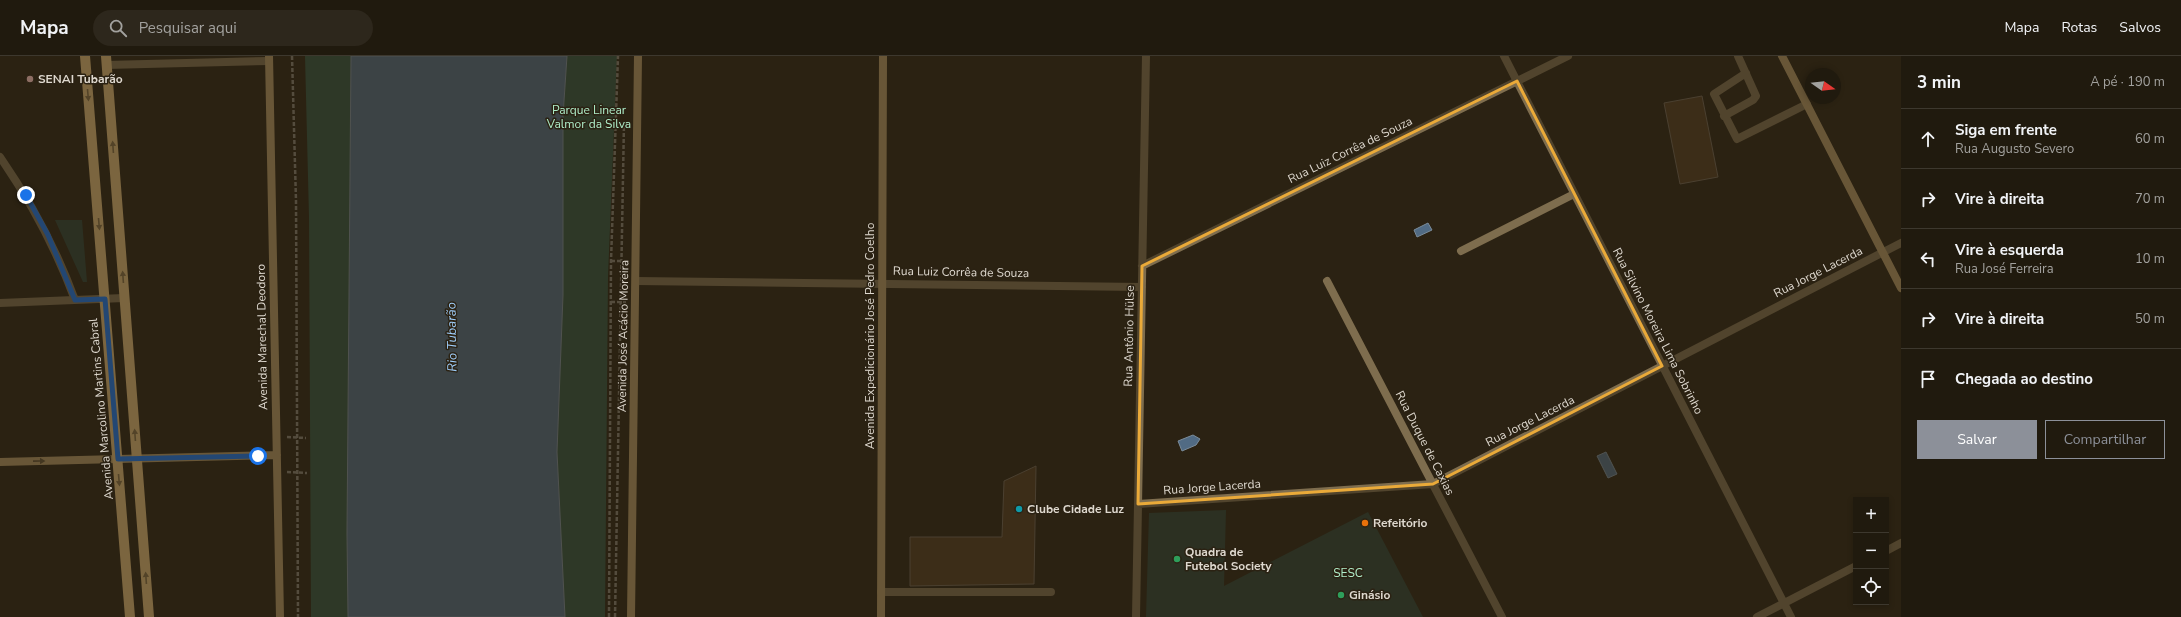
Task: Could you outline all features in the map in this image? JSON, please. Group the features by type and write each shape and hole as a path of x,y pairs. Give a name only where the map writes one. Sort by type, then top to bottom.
{"main road":[{"name":"Avenida Marcolino Martins Cabral","path":"85,56 130,617"},
{"name":"Avenida José Acácio Moreira","path":"631,617 638,56"},
{"name":"Avenida Expedicionário José Pedro Coelho","path":"881,617 883,56"},
{"path":"1782,56 1805,100"},
{"name":"Avenida Marechal Deodoro","path":"269,58 280,617"},
{"path":"106,60 149,617"},
{"path":"1807,104 1901,288"},
{"path":"0,462 277,455"}],"street":[{"name":"Rua Antônio Hülse","path":"1136,617 1146,56"},
{"name":"Rua Silvino Moreira Lima Sobrinho","path":"1504,56 1791,617"},
{"name":"Rua Luiz Corrêa de Souza","path":"1142,266 1568,56"},
{"path":"1724,116 1753,100 1756,96 1738,56"},
{"path":"106,60 269,58"},
{"path":"1746,73 1714,94 1737,139 1807,104"},
{"path":"0,157 26,195 48,235 75,300"},
{"path":"1461,252 1574,194"},
{"name":"Rua Jorge Lacerda","path":"1138,504 1433,484 1901,242"},
{"name":"Rua Luiz Corrêa de Souza","path":"636,281 1142,287"},
{"name":"Rua Duque de Caxias","path":"1327,281 1502,617"},
{"path":"0,303 124,298"},
{"path":"1889,549 1901,543"},
{"path":"1757,617 1853,568"},
{"path":"881,592 1051,592"}],"path":[{"path":"292,56 296,201 298,617"},
{"path":"609,617 611,261 618,56"},
{"path":"615,617 624,119"},
{"path":"276,436 306,438"},
{"path":"277,472 307,473"}],"highlighted area":[{"path":"1517,81 1662,366 1433,484 1138,504 1142,266"}],"green space":[{"path":"305,56 351,56 347,533 348,617 311,617 309,217"},
{"name":"Parque Linear Valmor da Silva","path":"567,56 617,56 608,277 605,617 565,617 557,452 563,295 563,116"},
{"path":"55,220 82,220 87,282 83,282"},
{"name":"SESC","path":"1226,510 1224,586 1368,512 1423,617 1146,617 1149,513"}],"water":[{"name":"Rio Tubarão","path":"351,56 567,56 563,116 563,295 557,452 565,617 348,617 347,533"},
{"path":"1428,223 1432,230 1417,237 1414,230"},
{"path":"1193,435 1200,439 1196,445 1182,451 1178,441"},
{"path":"1606,452 1617,474 1608,478 1597,456"}],"building":[{"path":"1702,96 1718,177 1680,184 1664,103"},
{"name":"Clube Cidade Luz","path":"1036,466 1034,584 910,586 910,537 1002,537 1004,481"}],"place":[{"name":"SENAI Tubarão","path":"30,79"},
{"name":"Clube Cidade Luz","path":"1019,509"},
{"name":"Refeitório","path":"1365,523"},
{"name":"Quadra de Futebol Society","path":"1177,559"},
{"name":"Ginásio","path":"1341,595"}],"route":[{"path":"26,195 48,235 65,271 75,300 105,299 118,459 258,456"}]}
